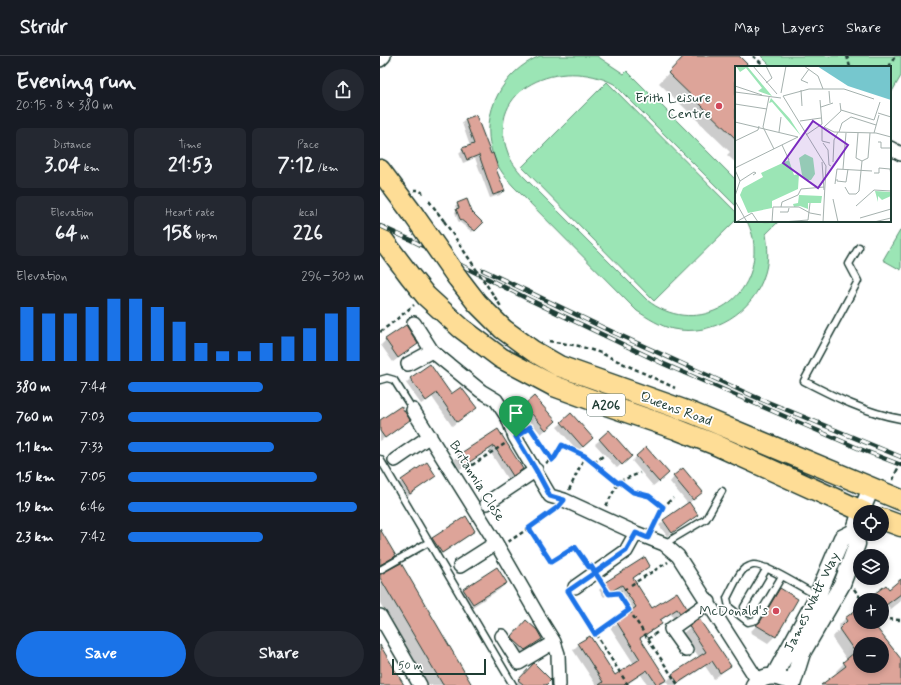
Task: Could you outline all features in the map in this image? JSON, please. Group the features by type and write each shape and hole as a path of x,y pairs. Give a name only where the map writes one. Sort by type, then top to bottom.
{"main road":[{"name":"Queens Road","path":"380,170 477,303 503,329 533,351 559,366 692,413 901,500"},
{"name":"Queens Road","path":"383,241 426,296 461,328 501,358 554,386 714,444 853,508"},
{"path":"889,522 901,526"}],"street":[{"path":"380,60 384,56"},
{"path":"891,149 901,154"},
{"path":"414,323 432,351 482,391 496,400 508,418 516,437 550,496 564,500 636,533 664,544 678,556 708,602 756,683 766,677 774,676"},
{"path":"408,364 432,351"},
{"name":"Britannia Close","path":"413,410 501,543 544,626 554,642 558,654 559,685"},
{"name":"Britannia Close","path":"395,460 430,436"},
{"path":"487,503 536,470"},
{"name":"James Watt Way","path":"865,505 871,488"},
{"name":"James Watt Way","path":"853,532 842,538 818,596 774,676 781,678 791,685 802,653 842,584 857,544 856,541"},
{"path":"575,587 626,551 636,533"},
{"name":"Britannia Close","path":"460,566 501,543"},
{"path":"686,650 671,628 708,602"},
{"path":"380,616 420,685"},
{"path":"502,636 520,663 554,642"}],"lane":[{"path":"859,247 849,264 858,281 804,381 859,408 885,417 901,419"},
{"path":"380,380 387,378 394,380 413,410"},
{"path":"380,459 513,685"},
{"path":"664,544 706,519 722,490"},
{"path":"380,570 429,542"},
{"path":"782,576 756,620 748,622 729,607 727,598 743,570 753,565 763,566 782,576 818,596"},
{"path":"744,607 767,568"}],"path":[{"path":"753,56 765,66"},
{"path":"847,56 850,66"},
{"path":"890,66 895,56"},
{"path":"429,201 502,308"},
{"path":"380,332 426,296"},
{"path":"466,469 530,427 552,460"},
{"path":"536,470 552,460 562,445 585,456 633,492 649,496 663,507"},
{"path":"501,543 529,528 558,507 564,500 585,456"},
{"path":"594,463 603,456"},
{"path":"892,482 901,463"},
{"path":"601,516 619,482 640,473"},
{"path":"648,538 663,507 673,498"},
{"path":"529,528 551,562 575,547 609,594 618,593 627,588"},
{"path":"631,585 678,556"},
{"path":"575,587 568,591 628,685"},
{"path":"618,593 678,685"},
{"path":"595,634 629,610"},
{"path":"889,619 901,620"}],"green space":[{"path":"540,56 597,56 624,74 627,71 735,179 735,205 614,84 593,76 572,74 551,76 532,84 517,95 507,111 503,130 508,153 512,162 523,176 647,300 665,310 683,315 701,315 718,309 733,299 744,286 752,268 754,244 747,222 778,222 766,234 768,258 760,287 742,310 730,319 703,329 673,329 654,322 637,311 506,178 498,166 492,152 489,137 489,123 492,108 505,83 515,72"},
{"path":"761,56 901,56 901,76 891,93 891,66 771,66"},
{"path":"607,82 735,211 735,221 654,301 522,167"},
{"path":"901,229 901,270 883,260"}],"building":[{"name":"Erith Leisure Centre","path":"684,56 739,56 749,66 735,66 735,138 668,73"},
{"path":"476,115 491,154 493,153 498,168 496,169 505,191 493,195 479,155 467,160 462,148 474,144 465,119"},
{"path":"467,199 472,212 483,223 475,231 460,219 456,209 459,208 457,203"},
{"path":"406,325 418,344 398,358 385,339"},
{"path":"430,364 451,394 461,387 477,408 457,422 437,393 426,401 410,378"},
{"path":"534,396 556,421 546,430 524,405"},
{"path":"401,406 410,420 385,438 380,431 380,420"},
{"path":"571,413 593,438 583,447 561,422"},
{"path":"498,429 523,469 513,476 494,446 465,465 458,455"},
{"path":"609,430 632,456 622,465 599,439"},
{"path":"646,447 669,473 659,482 636,456"},
{"path":"427,462 436,476 410,494 401,480"},
{"path":"683,468 703,492 693,500 673,476"},
{"path":"689,502 698,515 672,533 663,520"},
{"path":"466,516 475,531 442,553 432,538"},
{"path":"380,529 396,556 380,565"},
{"path":"645,557 650,566 633,578 652,608 677,592 687,608 680,613 677,609 660,620 662,624 640,638 667,680 657,685 647,670 624,685 599,685 603,682 578,643 590,636 615,675 640,659 616,621 636,607 622,585 610,592 604,583"},
{"path":"401,563 472,685 443,685 380,578 380,574"},
{"path":"497,567 507,583 473,604 463,589"},
{"path":"901,579 901,594 889,603 889,593 875,593 886,585 889,589"},
{"name":"McDonald's","path":"780,588 798,599 776,637 756,625 760,622"},
{"path":"853,612 853,629 877,629 884,637 853,637 853,649 839,629 847,621 845,618"},
{"path":"699,619 731,666 720,673 712,661 678,683 672,674 706,652 689,626"},
{"path":"526,620 537,630 542,639 525,650 514,640 512,636"},
{"path":"889,644 901,659 901,685 821,685 846,666 843,662 853,654 853,673 889,673"},
{"path":"380,645 404,685 380,685"},
{"path":"534,663 551,680 546,685 524,685 518,680"}],"railway":[{"path":"380,226 664,364 860,449 901,465"},
{"path":"483,270 604,328 753,396 901,457"}],"place":[{"name":"Erith Leisure Centre","path":"719,106"},
{"name":"McDonald's","path":"776,611"}],"route":[{"path":"516,437 530,427 552,460 562,445 585,456 618,483 620,482 633,492 649,496 663,507 648,538 636,533 626,551 595,573 583,581 575,587 568,591 595,634 629,610 618,593 609,594 595,573 591,566 589,567 575,547 551,562 529,528 558,507 564,500 550,496 516,437"}]}
